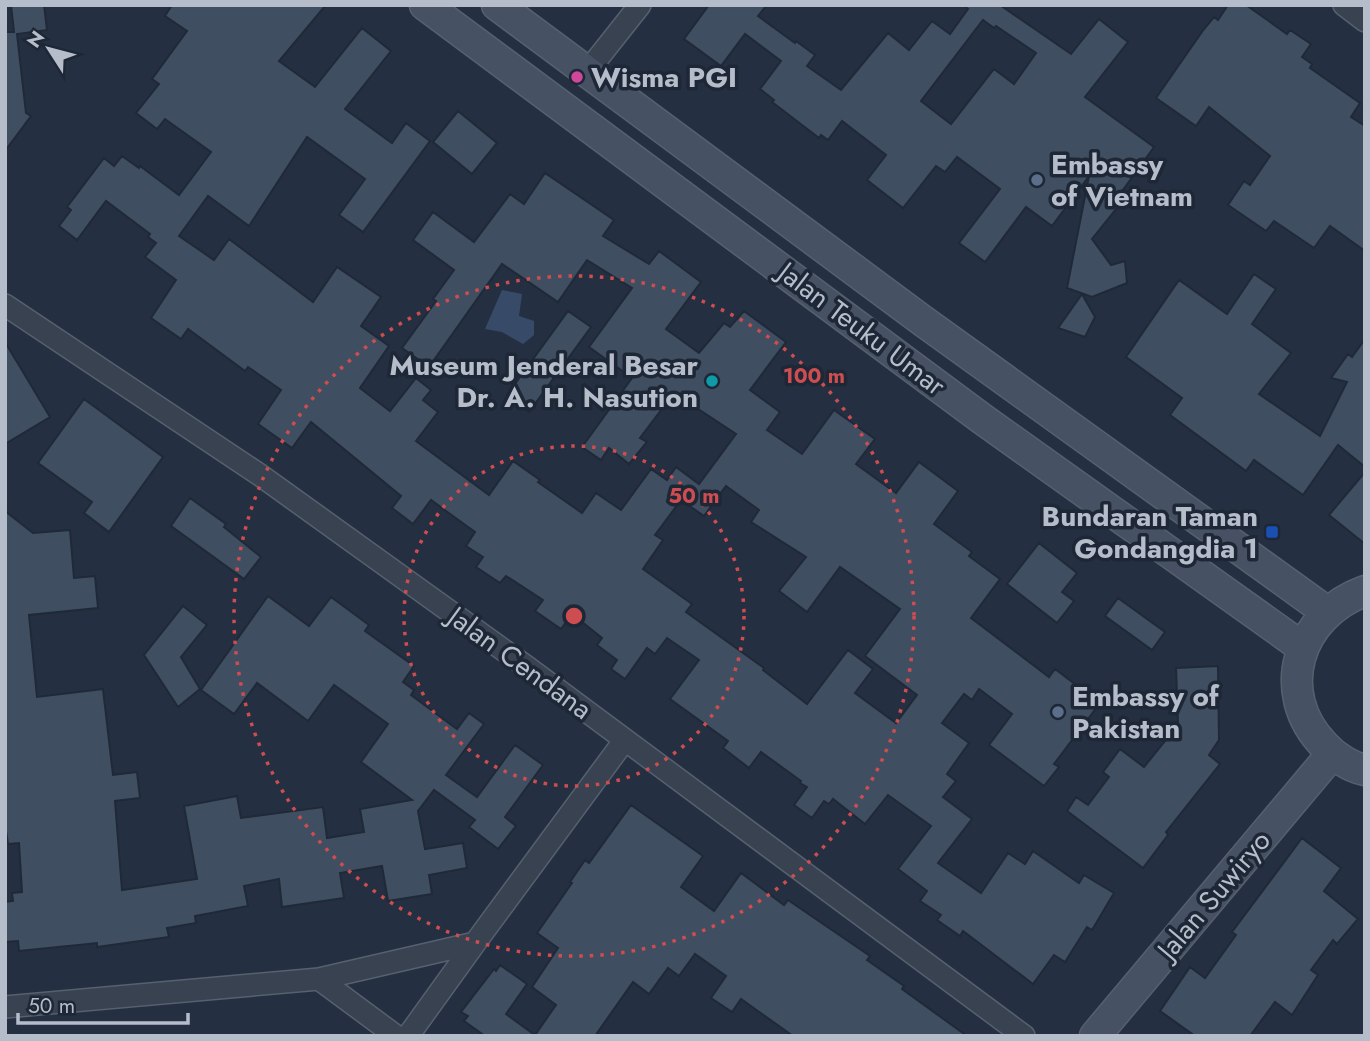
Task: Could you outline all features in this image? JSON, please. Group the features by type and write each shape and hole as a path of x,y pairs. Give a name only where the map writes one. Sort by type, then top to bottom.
{"street":[{"name":"Jalan Teuku Umar","path":"425,5 898,356 1302,647"},
{"name":"Jalan Teuku Umar","path":"497,5 923,321 1327,612"},
{"path":"587,72 640,5"},
{"path":"1344,5 1365,21"},
{"path":"520,76 546,42"},
{"name":"Jalan Cendana","path":"5,305 260,475 527,667 1024,1036"},
{"path":"898,356 923,321"},
{"path":"1365,591 1344,599 1327,612 1302,647 1296,676 1299,706 1312,733 1332,754 1365,770"},
{"path":"408,1036 624,740"},
{"name":"Jalan Suwiryo","path":"1095,1036 1332,754"},
{"path":"5,1006 319,979 475,943"},
{"path":"319,979 396,1036"}],"water":[{"path":"502,290 522,294 519,316 534,321 534,335 523,344 502,332 485,329"}],"building":[{"path":"11,5 44,5 47,30 17,34 26,113 31,116 5,151 5,32 14,32"},
{"path":"172,5 326,5 279,61 315,87 362,28 391,51 345,109 392,143 406,123 430,141 363,232 339,215 365,179 307,137 249,226 208,196 179,236 214,260 229,239 313,302 337,267 381,297 361,326 389,346 360,388 390,411 416,378 431,390 423,400 438,412 416,441 489,495 513,461 582,513 596,493 621,510 651,469 667,480 676,467 699,484 736,434 674,393 640,438 647,442 629,464 609,448 601,460 582,447 632,378 589,347 632,288 587,260 558,302 502,264 429,367 402,348 436,301 433,299 454,270 413,240 433,212 474,242 510,194 524,204 545,173 614,220 603,236 649,264 659,251 701,282 666,329 699,353 724,323 730,327 744,311 786,342 750,390 780,412 767,430 802,454 834,410 875,439 856,464 896,493 919,462 958,491 934,524 972,552 969,556 1000,579 971,618 1049,677 1055,669 1100,703 1054,764 1059,767 1044,786 989,745 1012,714 979,689 972,700 964,694 942,723 969,743 947,774 956,781 943,797 972,819 938,863 981,893 1008,853 1025,864 1033,851 1079,883 1084,875 1114,893 1092,930 1087,927 1065,962 1054,955 1033,984 963,931 960,936 937,920 941,915 920,901 927,891 898,869 931,826 888,795 865,824 833,799 829,804 824,801 812,818 794,805 807,787 800,783 801,781 761,752 749,768 723,748 728,741 670,699 699,660 667,638 655,654 647,648 625,679 611,669 617,660 597,645 602,638 572,614 561,629 535,611 543,600 506,576 500,583 476,567 483,557 466,546 475,532 431,500 413,524 392,508 401,496 311,422 292,448 258,424 281,390 248,367 245,371 188,329 181,339 151,318 176,280 145,257 156,243 148,237 150,234 106,201 77,240 59,226 71,210 67,207 104,158 114,166 122,156 179,195 211,152 165,119 157,129 136,113 159,84 152,79 187,31 165,16","holes":["726,486 759,510 751,522 806,557 779,591 807,612 840,567 900,609 865,656 917,695 896,723 855,693 873,669 848,650 807,704 763,670 764,668 686,612 692,604 643,569 663,540 655,535 681,500 704,516"]},
{"path":"709,5 767,5 758,16 815,55 807,66 841,90 888,33 909,50 932,21 950,34 968,9 963,5 1000,5 1071,54 1099,19 1128,42 1085,97 1154,147 1115,201 1120,204 1092,239 1111,265 1125,261 1127,283 1092,297 1067,288 1089,176 1052,226 1026,207 985,262 959,243 1000,189 957,157 945,172 936,166 903,208 867,180 886,155 842,121 828,140 821,135 819,138 772,102 774,100 760,89 781,61 745,34 721,66 684,39","holes":["983,20 994,28 996,26 1036,53 1014,84 994,69 951,124 921,101"]},
{"path":"1228,5 1246,5 1287,34 1290,30 1311,44 1302,57 1312,64 1310,68 1360,103 1351,117 1365,126 1365,251 1330,226 1314,248 1274,221 1266,231 1228,205 1244,181 1250,185 1270,156 1209,107 1196,126 1156,98 1204,29 1214,17 1218,20"},
{"path":"458,111 497,143 472,174 433,142"},
{"path":"1254,274 1276,289 1252,324 1291,353 1259,394 1320,436 1347,382 1331,378 1348,354 1352,357 1365,339 1365,467 1338,445 1303,495 1254,460 1246,471 1170,415 1182,398 1126,357 1179,280 1227,314"},
{"path":"1082,294 1095,317 1085,337 1058,328"},
{"path":"568,311 591,327 529,412 507,395"},
{"path":"5,342 50,417 5,444"},
{"path":"84,399 163,457 109,532 84,513 92,502 38,463"},
{"path":"1365,472 1365,544 1329,515"},
{"path":"190,498 226,524 224,527 261,557 244,579 171,526"},
{"path":"5,511 33,533 70,530 74,578 95,576 98,608 29,615 37,697 103,689 113,775 137,772 140,798 115,801 122,890 197,879 184,806 237,796 241,818 323,807 327,838 364,832 360,809 412,800 361,762 388,724 334,685 308,721 257,683 234,714 201,690 268,596 309,626 331,597 369,625 365,631 414,666 403,682 414,690 411,695 457,729 469,713 484,724 446,775 477,797 515,745 543,765 505,817 516,826 498,849 469,827 475,820 434,790 418,811 425,849 463,843 467,868 429,875 432,894 388,901 382,866 340,873 344,898 282,907 279,879 244,886 248,906 195,916 196,923 167,928 169,937 97,947 97,943 19,951 18,941 5,942 5,902 13,901 12,893 22,892 19,843 8,844 5,825"},
{"path":"1039,543 1077,573 1062,592 1074,601 1057,623 1007,584"},
{"path":"1118,598 1165,632 1152,650 1105,616"},
{"path":"183,606 207,625 181,657 200,689 178,707 144,655"},
{"path":"1218,666 1219,740 1209,755 1220,764 1166,832 1168,835 1143,868 1067,811 1076,797 1088,805 1109,777 1103,772 1120,749 1144,767 1178,725 1176,668"},
{"path":"631,805 703,856 681,887 714,911 741,873 784,905 788,900 870,956 867,960 904,986 902,989 967,1036 793,1036 741,999 732,1012 711,998 726,976 695,954 679,976 668,968 649,994 633,982 595,1036 485,1036 464,1021 468,1016 461,1012 500,965 527,984 506,1014 535,1035 556,1005 532,987 558,948 537,933 585,860 589,863"},
{"path":"1302,838 1341,868 1324,891 1358,919 1337,944 1333,940 1311,970 1318,975 1292,1015 1275,1002 1250,1036 1195,1036 1160,1011 1190,967 1205,978 1236,935 1232,932"}],"place":[{"name":"Wisma PGI","path":"577,77"},
{"name":"Embassy of Vietnam","path":"1037,180"},
{"name":"Museum Jenderal Besar Dr. A. H. Nasution","path":"712,381"},
{"name":"Bundaran Taman Gondangdia 1","path":"1272,532"},
{"name":"Embassy of Pakistan","path":"1058,712"}]}
